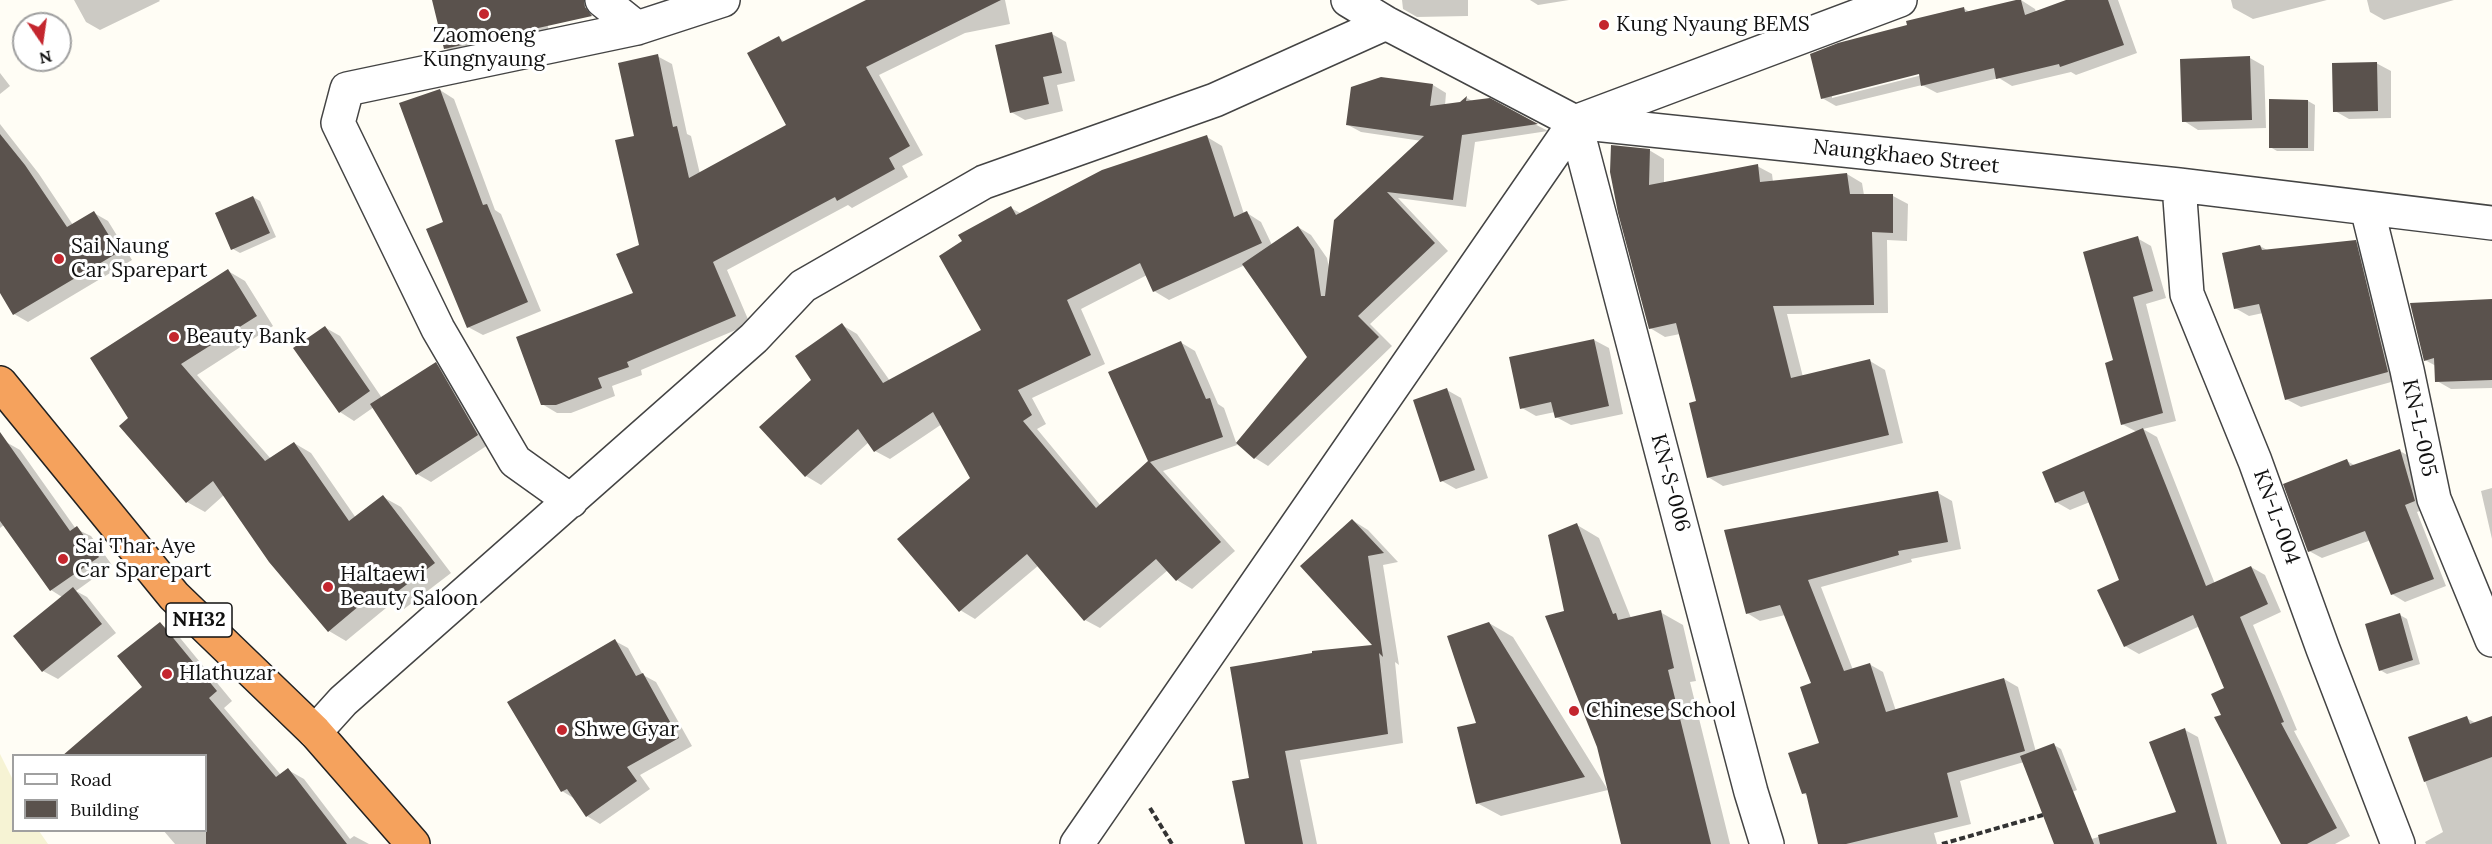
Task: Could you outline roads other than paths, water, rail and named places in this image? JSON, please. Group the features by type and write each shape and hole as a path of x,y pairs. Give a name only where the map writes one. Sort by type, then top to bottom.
{"highway":[{"name":"NH32","path":"0,383 174,596 315,732 413,844"}],"street":[{"path":"602,0 637,28"},
{"path":"571,501 515,462 438,329 338,123 347,89 637,28 723,0"},
{"name":"Naungkhaeo Street","path":"1348,0 1386,23 1575,122 2178,185 2492,223"},
{"path":"1077,844 1575,122 1900,0"},
{"path":"315,732 343,701 754,338 803,286 984,182 1215,100 1386,23"},
{"name":"KN-S-006","path":"1575,122 1751,792 1767,844"},
{"name":"KN-L-004","path":"2178,185 2187,294 2255,461 2323,649 2398,844"},
{"name":"KN-L-005","path":"2367,208 2408,370 2434,499 2492,640"}],"place":[{"name":"Zaomoeng Kungnyaung","path":"484,14"},
{"name":"Kung Nyaung BEMS","path":"1604,25"},
{"name":"Sai Naung Car Sparepart","path":"59,259"},
{"name":"Beauty Bank","path":"174,337"},
{"name":"Sai Thar Aye Car Sparepart","path":"63,559"},
{"name":"Haltaewi Beauty Saloon","path":"328,587"},
{"name":"Hlathuzar","path":"167,674"},
{"name":"Chinese School","path":"1574,711"},
{"name":"Shwe Gyar","path":"562,730"}]}
